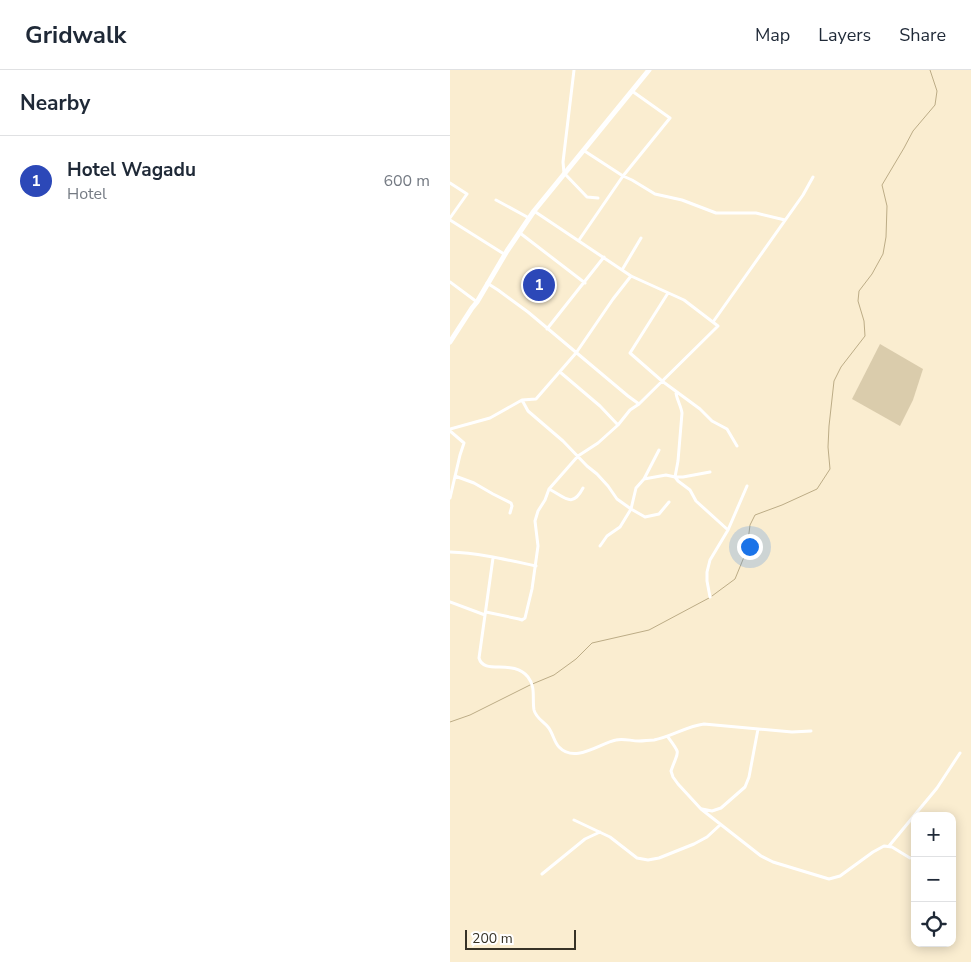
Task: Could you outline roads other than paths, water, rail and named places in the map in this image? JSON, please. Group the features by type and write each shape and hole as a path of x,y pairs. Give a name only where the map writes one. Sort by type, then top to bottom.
{"main road":[{"path":"450,342 534,211 649,70"}],"street":[{"path":"574,70 563,162 564,173 587,197 598,198"},
{"path":"579,240 623,176 670,118 631,91"},
{"path":"583,150 655,194 682,200 716,214 756,214 785,220"},
{"path":"714,322 803,196 813,177"},
{"path":"450,183 467,194 450,219 505,255"},
{"path":"496,200 529,218"},
{"path":"450,602 485,614 519,619 525,618 536,566 538,546 535,521 549,489 578,456 618,425 630,410 639,404 718,326 684,300 631,276 534,211"},
{"path":"520,232 585,283"},
{"path":"622,270 641,238"},
{"path":"548,329 604,257"},
{"path":"450,430 490,418 522,400 536,399 576,353 631,276"},
{"path":"450,282 477,302"},
{"path":"487,283 528,312 639,404"},
{"path":"668,293 630,353 712,421 727,429 737,446"},
{"path":"560,372 600,406 618,425"},
{"path":"676,392 682,414 675,477 678,482 690,490 696,501 728,530"},
{"path":"522,400 528,411 563,441 608,486 617,499 631,509 645,517 659,514 669,502"},
{"path":"450,430 464,443 450,498"},
{"path":"600,546 607,536 620,527 631,509 636,488 644,479 659,450"},
{"path":"644,479 666,475 683,477 710,472"},
{"path":"455,476 474,483 511,503 510,513"},
{"path":"710,597 707,572 710,560 728,530 747,486"},
{"path":"549,489 568,500 575,500 583,488"},
{"path":"450,552 536,566"},
{"path":"493,558 480,662 486,667 514,668 521,670 527,675 533,689 536,715 548,726 556,743 563,750 572,753 581,752 617,739 653,740 692,726 704,724 792,732 811,731"},
{"path":"701,808 712,811 721,808 746,787 758,728"},
{"path":"668,736 678,751 672,768 672,774 685,792 720,825 761,856 773,862 829,879 840,876 880,848 889,846 896,848 910,858"},
{"path":"889,846 937,788 960,752"},
{"path":"574,820 610,837 637,858 648,860 659,858 694,844 720,825"},
{"path":"542,874 585,839 600,832"}],"waterway":[{"path":"712,596 735,579 744,557 750,525 755,515 817,489 830,469 828,447 834,381 841,367 865,336 864,321 858,301 859,291 872,274 883,254 886,237 887,206 882,185 913,131 935,105 937,91 930,70"},
{"path":"450,722 470,715 554,675 576,659 592,643 649,630 709,598"}],"place":[{"name":"Hotel Wagadu","path":"539,285"}]}
